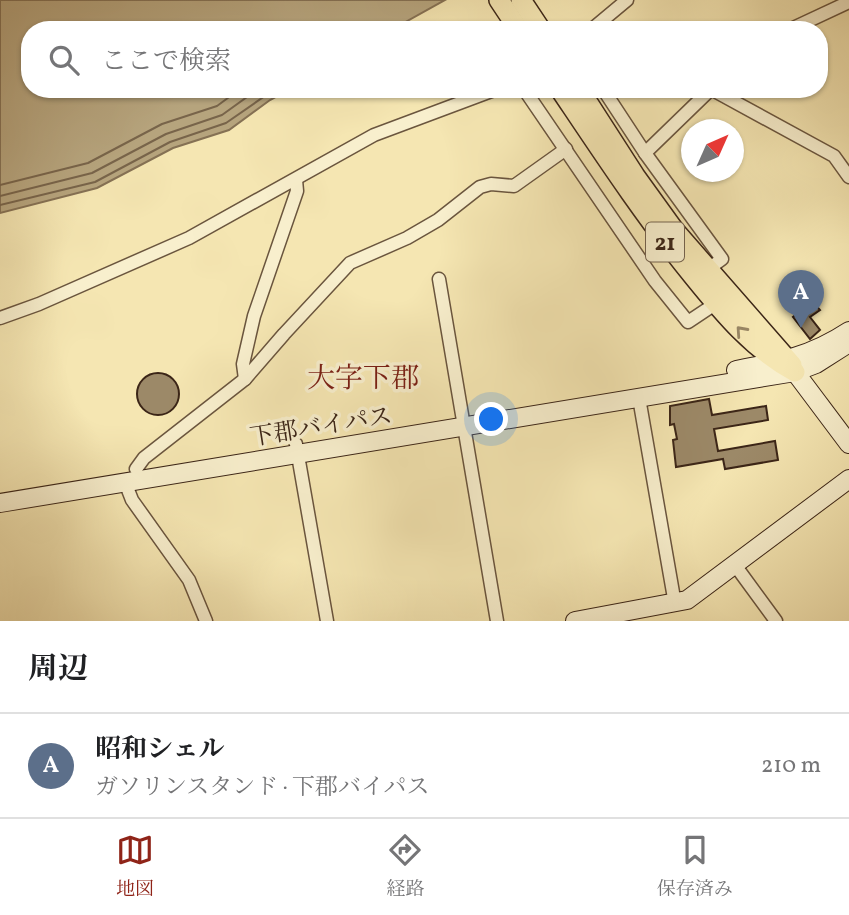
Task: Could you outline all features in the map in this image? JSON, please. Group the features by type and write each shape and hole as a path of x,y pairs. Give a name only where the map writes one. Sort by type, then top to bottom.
{"main road":[{"path":"499,0 524,21"},
{"path":"520,0 529,21"},
{"name":"21","path":"566,98 660,235 715,304 749,341 788,365"},
{"name":"21","path":"585,98 650,197 788,365"}],"street":[{"path":"602,21 627,0"},
{"path":"808,21 849,2"},
{"path":"0,318 39,304 189,238 374,135 473,98"},
{"path":"530,98 655,281 688,322 715,304"},
{"path":"609,98 722,259 708,270"},
{"path":"645,153 702,98"},
{"path":"728,98 834,156 849,177"},
{"path":"206,621 189,580 132,500 131,476 144,458 245,379 350,263 407,238 438,220 480,187 491,184 514,186 566,149"},
{"path":"245,379 243,365 254,316 297,191 296,180"},
{"path":"439,279 498,621"},
{"name":"下郡バイパス","path":"464,422 639,398 788,365 849,331"},
{"name":"下郡バイパス","path":"0,503 131,476 464,422 788,365 816,364 849,343"},
{"path":"788,365 849,444"},
{"path":"639,398 675,604"},
{"path":"297,449 327,621"},
{"name":"下郡バイパス","path":"0,491 131,476"},
{"path":"575,621 675,604 701,592 849,480"},
{"path":"735,565 776,621"}],"water":[{"path":"0,0 445,0 407,21 21,21 21,98 274,98 229,130 173,148 97,188 0,213"}],"building":[{"path":"813,302 820,310 810,317 820,330 810,339 793,317"},
{"path":"158,373 173,379 179,394 173,409 158,415 143,409 137,394 143,379"},
{"path":"709,399 712,415 766,406 768,420 714,429 718,451 775,441 778,460 725,469 723,459 676,467 673,440 677,439 674,424 670,425 670,406"}],"place":[{"name":"昭和シェル","path":"801,328"}],"district":[{"name":"大字下郡","path":"363,377"}]}
